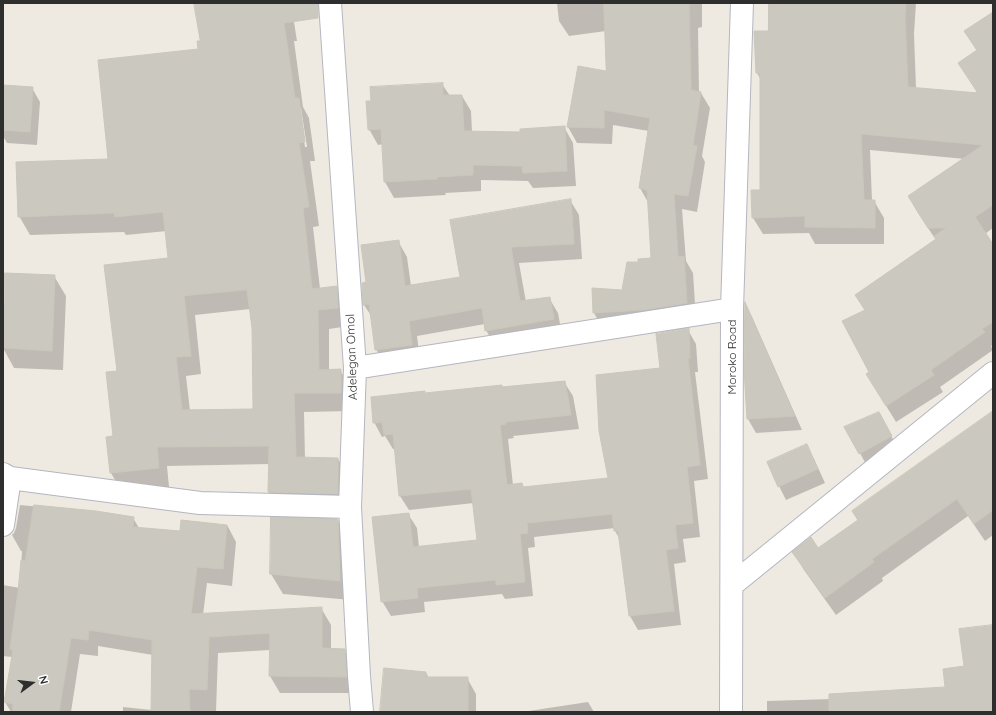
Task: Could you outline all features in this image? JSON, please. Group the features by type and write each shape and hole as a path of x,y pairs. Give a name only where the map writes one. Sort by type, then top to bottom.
{"street":[{"name":"Adelegan Omol","path":"330,3 355,368 350,507 362,712"},
{"name":"Moroko Road","path":"731,712 732,309 742,3"},
{"path":"355,368 732,309"},
{"path":"732,585 993,373"},
{"path":"3,525 7,476 200,503 350,507"}],"building":[{"path":"194,3 318,3 318,18 284,23 295,98 299,98 305,142 299,143 309,207 303,208 312,289 337,286 338,308 318,310 319,370 341,369 341,393 294,393 296,457 338,458 338,494 268,492 269,446 157,447 159,468 110,473 106,437 113,436 106,372 117,371 104,265 168,258 163,212 115,217 114,213 18,217 16,162 108,159 98,60 198,49 197,41 200,41","holes":["247,290 252,328 253,409 182,410 176,357 191,356 184,296"]},
{"path":"604,3 689,3 691,90 701,92 693,145 697,146 688,196 674,194 678,257 684,256 687,303 643,310 593,313 592,288 622,290 627,262 638,262 638,259 651,258 647,190 639,188 650,118 604,110 604,128 567,127 578,66 606,71"},
{"path":"769,3 906,3 905,17 908,87 978,93 958,63 977,50 964,31 993,12 993,205 975,217 993,244 993,322 982,329 985,332 931,370 934,375 886,406 866,374 869,372 842,321 865,310 855,295 936,239 934,236 946,228 928,228 908,196 983,145 861,134 864,200 875,200 875,228 805,227 805,216 752,218 751,190 760,190 760,73 756,73 754,31 768,31"},
{"path":"443,83 443,95 462,95 464,131 520,132 520,129 565,126 567,171 523,173 522,166 473,165 473,175 384,182 381,129 368,130 366,101 371,101 370,87"},
{"path":"3,85 33,87 30,132 3,130"},
{"path":"571,199 574,244 511,247 520,301 550,297 554,319 485,331 482,308 409,321 412,345 375,350 369,304 363,305 362,283 366,282 361,245 399,240 405,286 460,277 450,220"},
{"path":"5,273 55,275 52,351 3,348"},
{"path":"745,302 795,416 747,419 744,369"},
{"path":"689,328 690,358 688,358 700,465 687,467 693,523 675,525 678,548 666,550 674,611 629,616 618,531 614,531 612,514 527,523 528,533 520,534 525,582 496,585 496,580 417,588 418,598 381,602 372,517 409,513 413,547 477,540 471,489 399,496 393,434 384,435 382,422 373,423 371,397 425,391 425,393 502,385 502,387 565,381 571,415 506,422 506,424 500,425 507,485 522,483 523,487 608,478 599,431 596,375 660,368 656,334"},
{"path":"993,411 993,510 974,524 957,499 872,559 874,562 825,598 792,552 811,537 818,548 858,520 852,511"},
{"path":"879,412 892,436 859,454 844,427"},
{"path":"807,444 818,469 778,487 767,462"},
{"path":"34,505 96,511 134,517 133,527 180,531 181,520 227,525 223,569 197,567 191,614 322,607 322,648 345,649 347,677 269,676 270,633 209,637 207,690 189,689 190,712 151,712 152,640 89,630 88,640 71,638 59,712 13,712 13,704 4,702 13,650 10,649 21,560 25,561"},
{"path":"271,517 337,519 340,581 270,574"},
{"path":"993,625 993,712 829,712 829,694 945,687 943,669 964,666 959,629"},
{"path":"384,668 426,672 426,677 468,677 468,712 380,712"}]}
